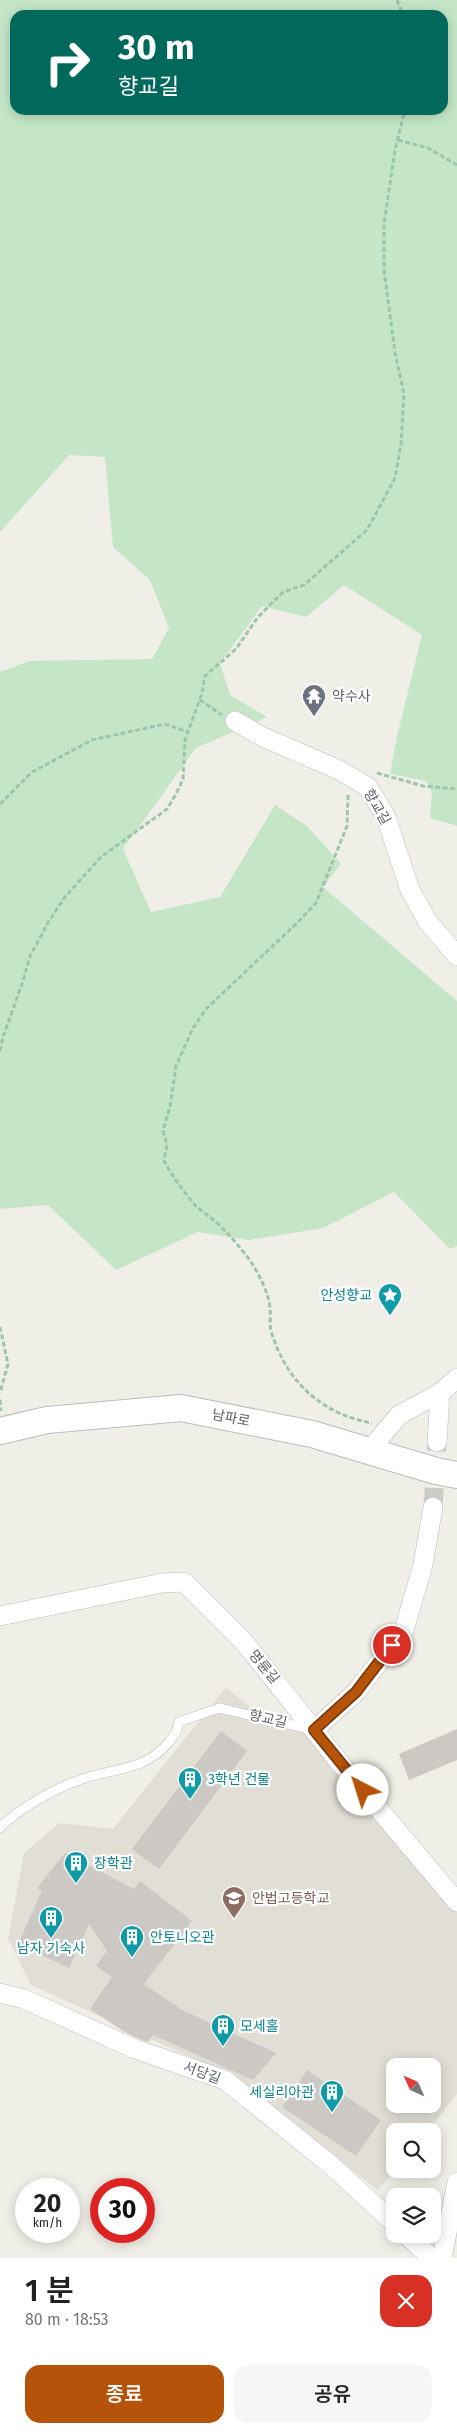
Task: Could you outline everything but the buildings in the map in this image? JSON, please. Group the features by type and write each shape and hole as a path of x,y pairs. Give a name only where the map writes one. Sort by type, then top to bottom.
{"street":[{"name":"향교길","path":"235,721 263,737 346,774 368,787 386,817 410,890 428,922 457,956"},
{"path":"370,1451 399,1415 440,1393 457,1378"},
{"path":"437,1442 440,1393"},
{"name":"남파로","path":"0,1431 47,1420 181,1408 312,1434 457,1475"},
{"path":"314,1730 356,1692 404,1630 424,1564 433,1507"},
{"name":"명륜길","path":"0,1616 162,1583 184,1582 244,1642 314,1730 457,1902"},
{"name":"서당길","path":"0,1993 24,1999 135,2049 225,2080 332,2166 386,2216"},
{"path":"442,2258 457,2182"},
{"path":"415,2243 432,2258"}],"lane":[{"name":"향교길","path":"0,1828 8,1820 35,1802 81,1780 141,1764 161,1751 178,1730 179,1722 219,1708 314,1730"}],"path":[{"path":"0,1051 30,956 49,921 65,897 101,857 167,809 183,779 185,740 200,700 205,676 236,649 258,617 283,592 304,585 367,530 395,478 401,444 404,394 395,353 384,270 384,224 404,115"},
{"path":"398,140 428,148 457,165"},
{"path":"200,700 220,714 235,721"},
{"path":"0,804 32,772 92,740 165,724 188,732"},
{"path":"390,1426 353,1420 329,1410 309,1394 280,1356 270,1329 270,1306 251,1263 217,1223 196,1206 175,1181 164,1161 167,1145 163,1130 170,1107 176,1066 193,1028 206,1009 298,923 316,903 347,826 349,785 346,774 376,773 423,786 457,789"},
{"path":"0,1327 8,1364 0,1393"}],"shaded area":[{"name":"안법고등학교","path":"226,1687 255,1711 311,1732 457,1900 457,2094 434,2123 386,2123 386,2178 388,2178 378,2190 228,2074 31,1985 8,1939 24,1853 59,1823 113,1829"}],"green space":[{"path":"0,0 457,0 457,826 430,818 432,792 426,781 390,774 397,736 422,635 344,585 306,617 262,606 220,663 230,695 267,717 196,748 123,849 151,912 220,897 275,805 307,826 341,864 323,887 457,1001 457,1246 450,1249 394,1192 323,1228 249,1240 198,1232 116,1270 48,1205 0,1209 0,672 29,661 152,659 169,628 150,580 113,547 105,457 69,455 0,532"}],"tunnel":[{"path":"433,1507 437,1442"}],"place":[{"name":"약수사","path":"314,717"},
{"name":"안성향교","path":"390,1316"},
{"name":"3학년 건물","path":"190,1800"},
{"name":"장학관","path":"76,1884"},
{"name":"안법고등학교","path":"234,1919"},
{"name":"남자 기숙사","path":"51,1939"},
{"name":"안토니오관","path":"132,1958"},
{"name":"모세홀","path":"223,2047"},
{"name":"세실리아관","path":"332,2113"}],"route":[{"path":"363,1790 314,1730 356,1692 392,1645"}]}
